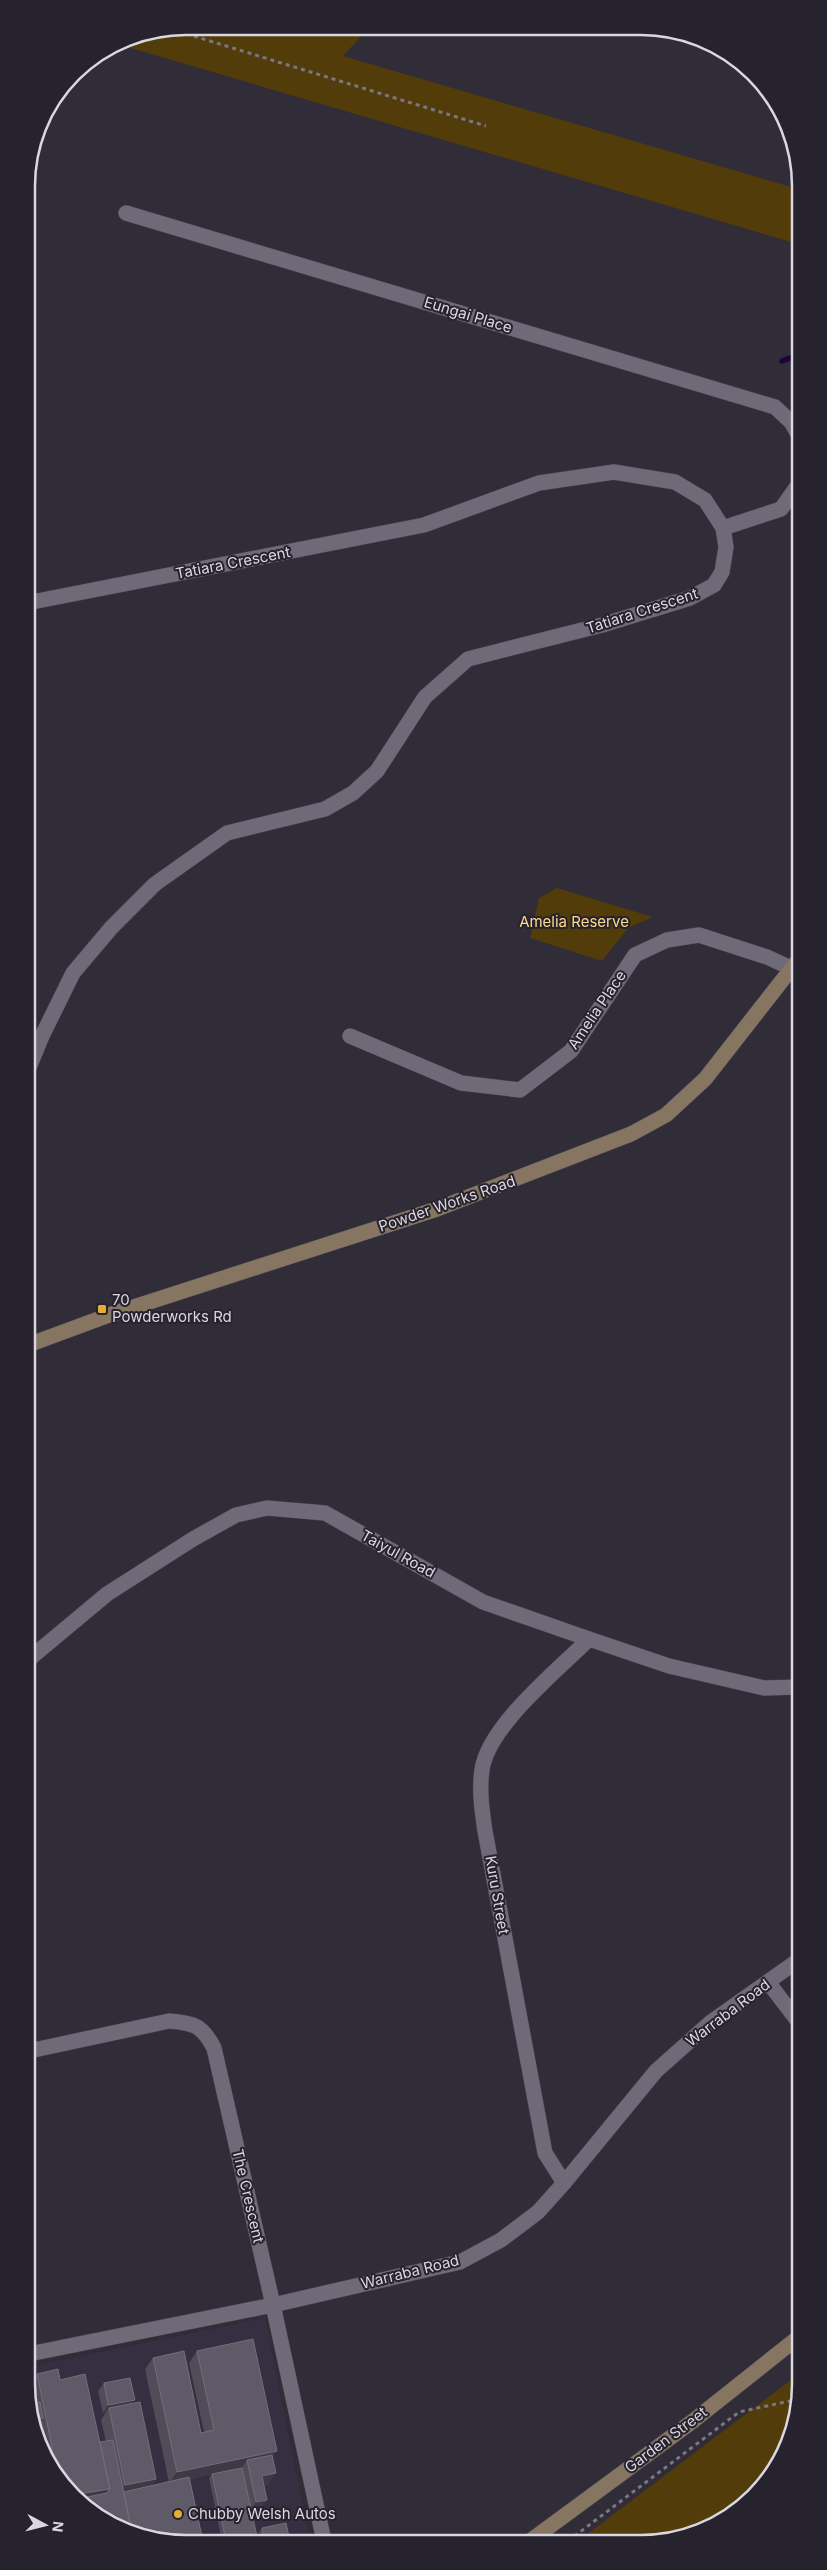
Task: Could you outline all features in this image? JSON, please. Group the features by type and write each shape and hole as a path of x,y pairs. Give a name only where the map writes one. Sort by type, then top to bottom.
{"main road":[{"name":"Powder Works Road","path":"35,1342 112,1314 438,1210 552,1167 631,1134 666,1115 705,1079 792,967"},
{"name":"Garden Street","path":"538,2535 693,2421 792,2342"}],"street":[{"name":"Eungai Place","path":"126,213 775,407 792,424"},
{"name":"Tatiara Crescent","path":"35,601 424,525 539,483 614,472 675,482 705,500 723,528 726,547 722,572 714,585 690,598 602,625 468,659 425,697 377,771 353,793 325,809 227,834 155,884 111,928 73,973 35,1055"},
{"path":"723,528 781,509 792,493"},
{"name":"Amelia Place","path":"350,1036 461,1083 520,1090 571,1051 635,955 659,944 699,935 792,962"},
{"name":"Taiyul Road","path":"35,1654 107,1594 185,1544 236,1515 267,1508 325,1513 483,1602 589,1639 669,1666 764,1688 792,1687"},
{"name":"Kuru Street","path":"564,2183 545,2153 485,1831 481,1804 482,1769 492,1743 517,1710 589,1639"},
{"name":"Warraba Road","path":"35,2353 273,2304 460,2262 501,2240 538,2212 656,2071 711,2022 792,1965"},
{"path":"768,1982 792,2014"},
{"name":"The Crescent","path":"35,2050 168,2021 188,2022 206,2034 214,2048 273,2304 323,2535"}],"path":[{"path":"190,35 486,126"},
{"path":"576,2535 739,2412 791,2401"}],"shaded area":[{"path":"265,2318 309,2535 167,2534 138,2527 102,2509 79,2491 66,2476 51,2451 43,2432 36,2403 35,2366"}],"green space":[{"path":"176,35 363,35 343,56 792,187 792,242 128,47 157,38"},
{"name":"Amelia Reserve","path":"557,888 653,917 628,928 602,961 530,938 539,898"},
{"path":"792,2379 791,2403 787,2423 776,2451 766,2468 748,2491 733,2504 716,2515 680,2530 660,2534 586,2535"}],"building":[{"path":"253,2339 277,2451 177,2472 153,2358 184,2351 201,2433 214,2430 197,2351"},
{"path":"58,2369 60,2380 85,2374 110,2489 82,2493 66,2476 55,2459 37,2374"},
{"path":"130,2378 135,2400 108,2405 104,2383"},
{"path":"40,2402 43,2418 40,2419 36,2403"},
{"path":"140,2402 156,2479 125,2485 109,2408"},
{"path":"113,2440 130,2524 102,2509 86,2497 107,2493 110,2489 100,2442"},
{"path":"272,2455 276,2473 262,2476 267,2500 256,2502 247,2460"},
{"path":"242,2468 257,2535 225,2535 212,2474"},
{"path":"189,2477 202,2535 167,2534 130,2524 124,2492"},
{"path":"286,2523 289,2535 263,2535 262,2528"}],"waterway":[{"path":"782,361 792,357"}],"place":[{"name":"70 Powderworks Rd","path":"102,1309"},
{"name":"Chubby Welsh Autos","path":"178,2514"}]}
